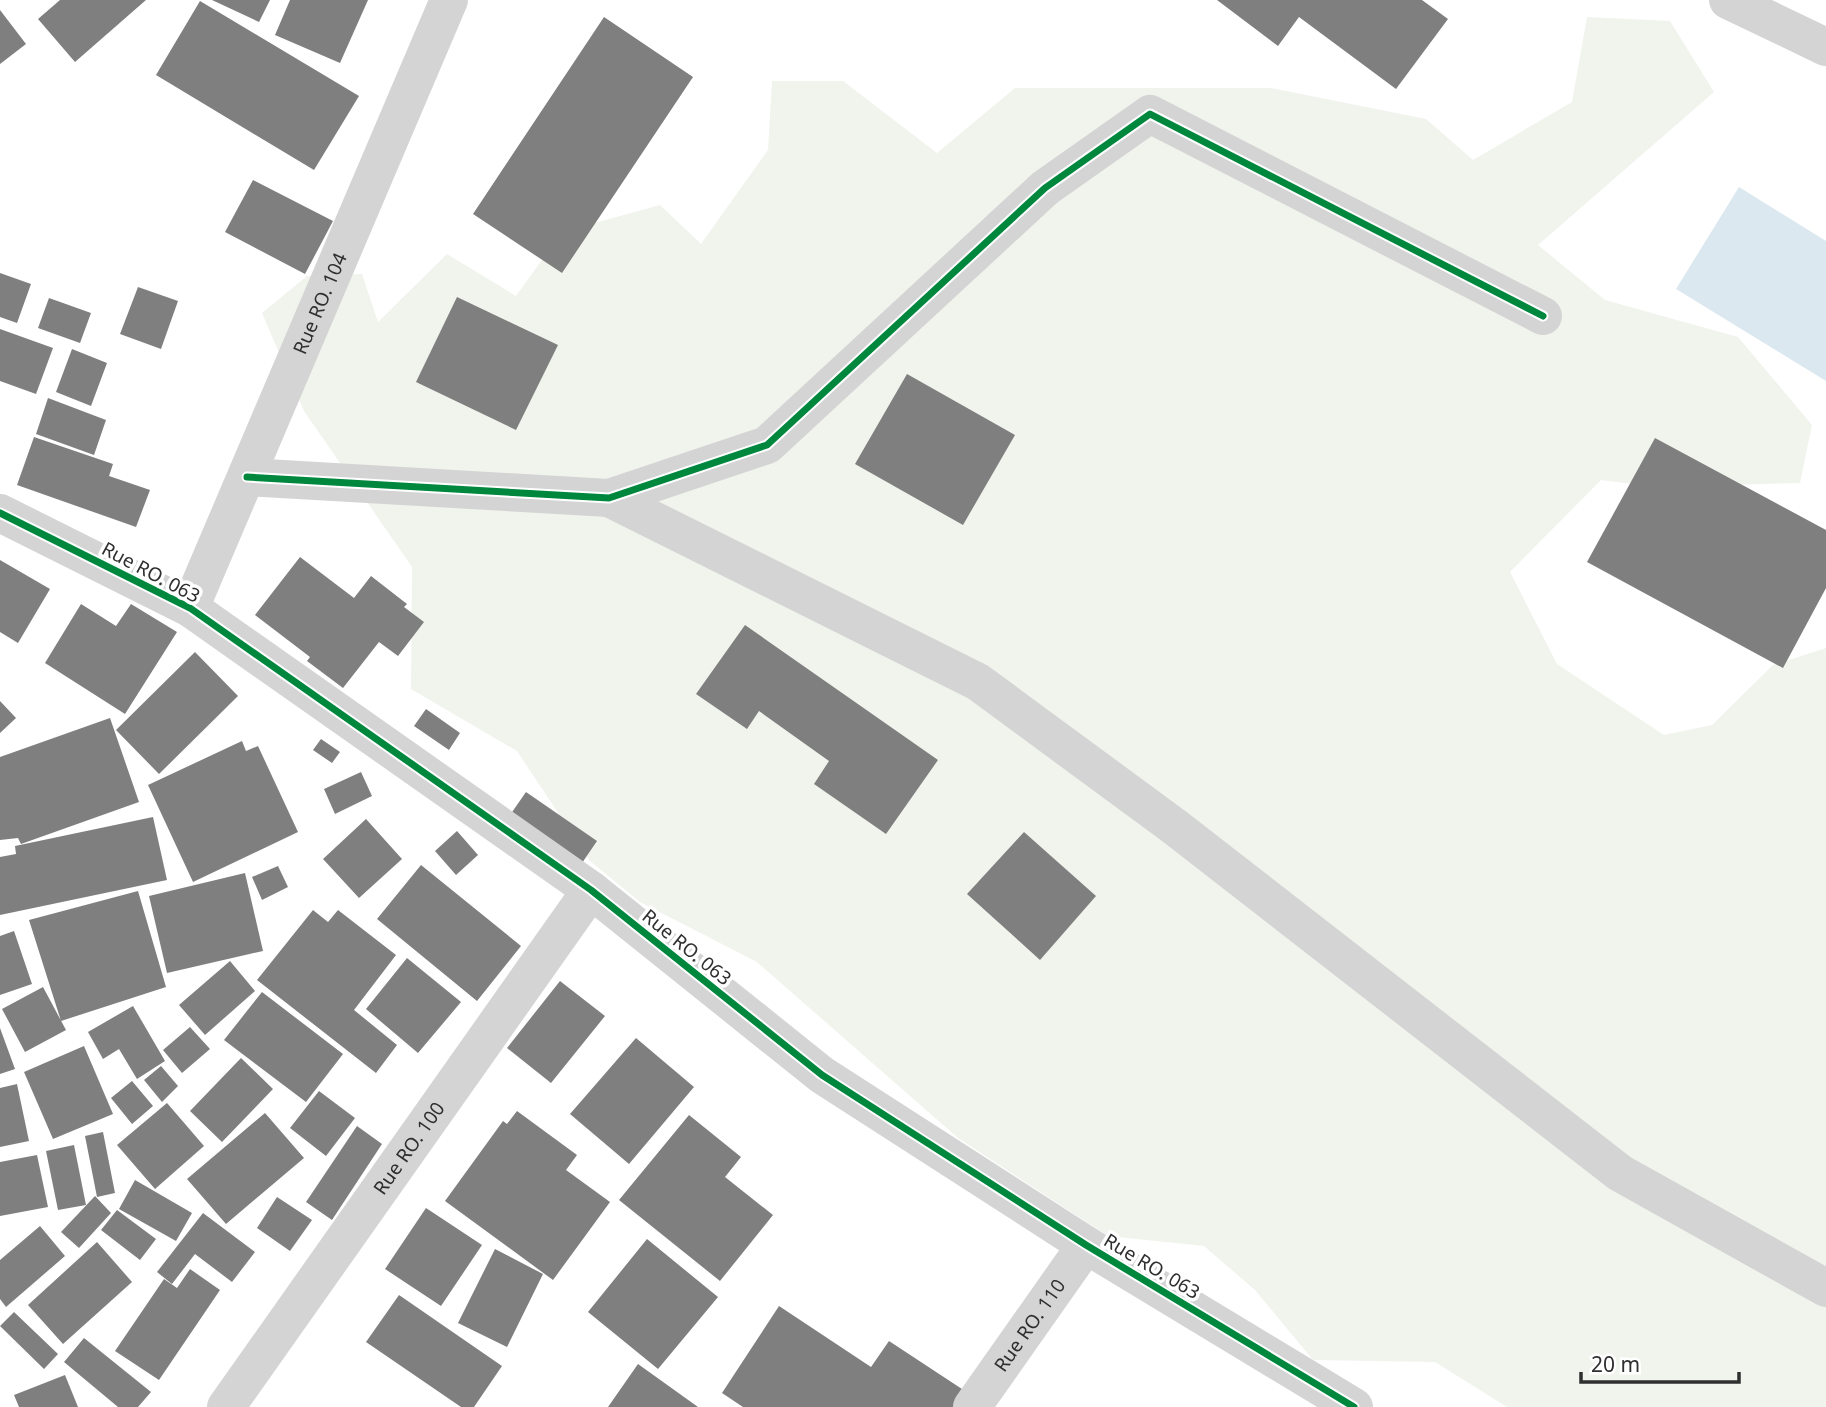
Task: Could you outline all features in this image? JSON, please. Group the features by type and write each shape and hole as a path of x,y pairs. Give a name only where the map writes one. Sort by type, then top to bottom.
{"street":[{"name":"Rue RO. 104","path":"190,608 449,0"},
{"path":"1728,0 1826,47"},
{"path":"247,477 609,498 767,445 1045,188 1150,114 1543,316"},
{"path":"609,498 978,682 1175,827 1620,1173 1826,1288"},
{"name":"Rue RO. 063","path":"0,513 190,608 591,890 822,1075 1086,1245 1354,1407"},
{"name":"Rue RO. 100","path":"226,1407 591,890"},
{"name":"Rue RO. 110","path":"972,1407 1086,1245"}],"shaded area":[{"path":"1587,17 1670,21 1714,92 1538,245 1605,300 1738,337 1812,425 1800,483 1657,487 1601,480 1510,572 1557,664 1664,735 1712,725 1773,665 1826,648 1826,1407 1507,1407 1435,1362 1313,1360 1255,1290 1204,1246 1108,1236 958,1138 757,962 640,902 590,861 517,751 411,689 412,567 304,411 262,313 307,276 362,274 378,322 447,254 516,296 562,232 660,205 701,244 768,150 772,81 843,81 937,153 1015,88 1271,88 1426,119 1473,160 1572,102"},
{"path":"1739,187 1826,241 1826,381 1676,289"}],"building":[{"path":"60,0 146,0 75,62 38,19"},
{"path":"212,0 270,0 259,22"},
{"path":"290,0 368,0 340,63 275,35"},
{"path":"1217,0 1422,0 1448,19 1396,89 1299,17 1278,46"},
{"path":"200,1 359,96 314,170 156,75"},
{"path":"0,10 26,44 0,64"},
{"path":"604,17 693,77 562,273 473,214"},
{"path":"253,180 333,221 305,274 225,232"},
{"path":"0,273 31,284 17,323 0,317"},
{"path":"138,287 178,301 161,349 120,334"},
{"path":"457,297 558,345 516,430 416,382"},
{"path":"49,298 91,313 80,343 38,328"},
{"path":"0,329 53,348 36,394 0,381"},
{"path":"72,349 107,363 91,406 56,392"},
{"path":"907,374 1015,435 963,525 855,464"},
{"path":"48,398 106,420 94,455 36,434"},
{"path":"34,437 113,464 109,476 150,490 136,527 17,485"},
{"path":"1655,438 1826,530 1826,588 1783,668 1587,562"},
{"path":"300,557 354,598 371,576 407,604 404,607 424,622 398,656 379,642 343,688 307,661 310,657 255,615"},
{"path":"0,560 50,589 18,643 0,632"},
{"path":"81,604 116,626 131,604 177,632 125,714 45,663"},
{"path":"745,625 938,760 886,834 814,784 829,761 759,711 747,729 696,694"},
{"path":"195,652 238,696 159,774 116,730"},
{"path":"0,701 16,718 0,733"},
{"path":"426,709 460,733 449,750 414,726"},
{"path":"110,718 139,802 21,844 18,838 0,840 0,757"},
{"path":"321,739 340,752 332,763 313,750"},
{"path":"242,741 246,751 258,746 298,832 193,882 148,785"},
{"path":"361,772 372,796 335,814 324,789"},
{"path":"526,792 597,841 582,863 510,815"},
{"path":"153,817 167,880 0,915 0,857 16,854 15,846"},
{"path":"366,819 402,859 359,898 323,859"},
{"path":"457,831 478,855 456,875 435,851"},
{"path":"1024,832 1096,896 1040,960 967,894"},
{"path":"421,865 521,946 477,1001 377,919"},
{"path":"278,866 288,887 262,900 252,877"},
{"path":"245,873 263,951 167,973 149,896"},
{"path":"138,891 166,987 61,1021 29,920"},
{"path":"313,910 328,922 338,910 396,955 354,1010 397,1045 376,1073 257,980"},
{"path":"14,931 32,984 0,995 0,936"},
{"path":"407,958 461,1002 418,1053 366,1009"},
{"path":"230,961 255,991 205,1035 179,1005"},
{"path":"560,981 605,1016 551,1083 507,1048"},
{"path":"43,987 66,1030 25,1052 2,1009"},
{"path":"262,992 343,1054 306,1102 224,1040"},
{"path":"133,1006 165,1061 137,1079 119,1049 103,1059 88,1032"},
{"path":"190,1027 210,1049 182,1073 163,1050"},
{"path":"0,1028 15,1069 0,1074"},
{"path":"636,1038 694,1087 629,1164 570,1114"},
{"path":"84,1046 113,1114 53,1139 24,1072"},
{"path":"241,1058 273,1089 222,1142 190,1111"},
{"path":"161,1066 178,1086 162,1102 144,1080"},
{"path":"132,1081 153,1106 132,1124 111,1098"},
{"path":"17,1084 29,1141 0,1147 0,1088"},
{"path":"319,1091 355,1118 326,1156 290,1128"},
{"path":"167,1103 204,1146 155,1189 117,1145"},
{"path":"517,1111 577,1155 566,1170 610,1202 553,1280 445,1201 503,1121 507,1124"},
{"path":"265,1113 304,1158 226,1224 187,1179"},
{"path":"689,1115 741,1157 725,1177 773,1215 720,1281 619,1200"},
{"path":"357,1126 382,1144 332,1220 306,1202"},
{"path":"103,1132 115,1193 97,1197 85,1136"},
{"path":"74,1145 86,1205 58,1210 46,1151"},
{"path":"37,1155 48,1207 0,1216 0,1162"},
{"path":"135,1180 192,1213 176,1241 119,1209"},
{"path":"95,1196 111,1213 79,1248 61,1232"},
{"path":"277,1197 312,1220 290,1251 257,1228"},
{"path":"426,1208 482,1245 441,1306 385,1269"},
{"path":"117,1210 156,1239 140,1260 101,1230"},
{"path":"203,1213 255,1252 232,1282 195,1254 172,1284 157,1272"},
{"path":"40,1226 65,1256 6,1307 0,1299 0,1260"},
{"path":"647,1239 718,1297 658,1369 588,1312"},
{"path":"97,1242 132,1282 63,1344 28,1305"},
{"path":"495,1249 543,1274 507,1347 458,1323"},
{"path":"190,1269 220,1290 159,1380 115,1351 164,1279 177,1288"},
{"path":"399,1295 502,1366 474,1407 461,1407 366,1342"},
{"path":"779,1306 871,1367 889,1341 965,1391 954,1407 743,1407 722,1393"},
{"path":"14,1312 58,1354 44,1369 0,1326"},
{"path":"84,1338 151,1392 138,1407 118,1407 64,1362"},
{"path":"638,1364 698,1407 608,1407"},
{"path":"65,1375 78,1407 19,1407 14,1395"}],"cycle path":[{"path":"247,477 609,498 767,445 1045,188 1150,114 1543,316"},
{"path":"0,513 190,608 591,890 822,1075 1086,1245 1354,1407"}]}
